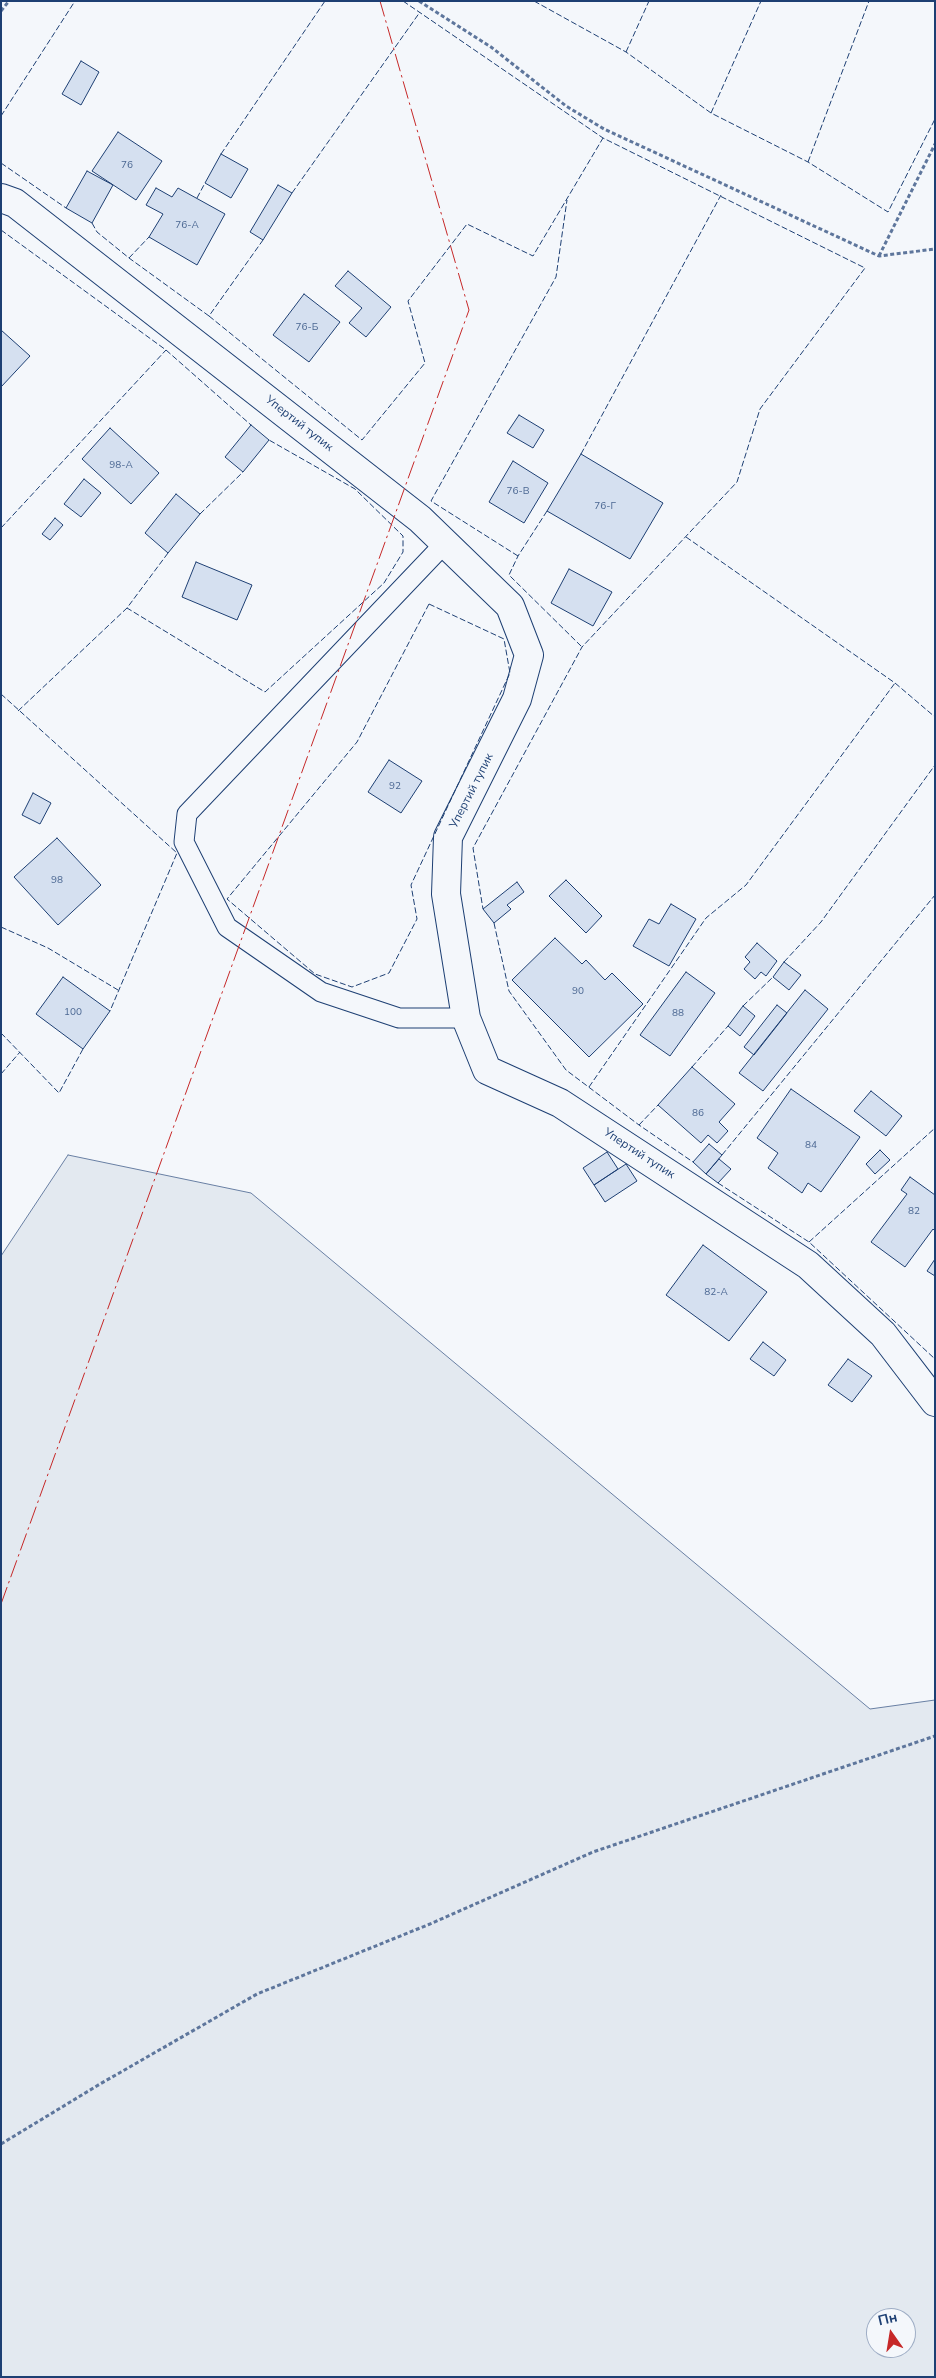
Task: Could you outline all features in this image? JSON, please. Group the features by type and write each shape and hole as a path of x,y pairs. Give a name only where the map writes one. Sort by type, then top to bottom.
{"street":[{"name":"Упертий тупик","path":"1,198 14,203 420,519 510,606 529,655 517,699 448,837 446,894 466,1018 488,1070 560,1102 808,1265 883,1334 935,1402"}],"lane":[{"path":"445,543 187,814 184,842 227,928 321,992 399,1018 466,1018"}],"path":[{"path":"1,11 9,1"},
{"path":"419,1 491,47 566,106 604,129 879,256 935,249"},
{"path":"879,256 935,144"},
{"path":"1,2144 100,2084 257,1994 430,1924 593,1852 935,1736"}],"shaded area":[{"path":"68,1155 251,1193 870,1709 935,1700 935,2377 1,2377 1,1256"}],"building":[{"path":"81,61 99,72 81,105 62,94"},
{"path":"118,132 162,161 136,200 92,171"},
{"path":"221,154 248,169 231,198 205,183"},
{"path":"87,171 113,185 92,223 66,208"},
{"path":"278,185 292,193 263,240 250,232"},
{"path":"156,188 172,197 178,188 225,214 197,265 149,237 163,214 146,205"},
{"path":"348,271 391,307 366,337 349,323 362,308 335,286"},
{"path":"304,294 340,322 309,362 273,335"},
{"path":"1,330 30,356 1,387"},
{"path":"519,415 544,430 533,448 507,433"},
{"path":"251,425 269,440 243,472 225,457"},
{"path":"110,428 159,473 131,504 82,459"},
{"path":"581,454 663,503 630,559 547,511"},
{"path":"513,461 548,483 524,523 489,502"},
{"path":"84,479 101,493 81,517 64,504"},
{"path":"176,494 200,514 168,553 145,533"},
{"path":"55,518 63,525 50,540 42,534"},
{"path":"196,562 252,585 237,620 182,597"},
{"path":"569,569 612,592 593,626 551,603"},
{"path":"389,760 422,781 401,813 368,792"},
{"path":"33,793 51,803 40,824 22,815"},
{"path":"57,838 101,885 58,925 14,877"},
{"path":"566,880 602,916 586,933 549,896"},
{"path":"517,882 524,892 507,905 511,909 494,923 483,909"},
{"path":"671,904 696,919 669,966 633,946 649,919 659,924"},
{"path":"555,938 582,964 586,960 605,980 612,973 643,1004 589,1057 512,980"},
{"path":"757,943 777,961 766,976 761,972 755,979 744,969 750,962 745,957"},
{"path":"784,962 801,975 789,990 773,977"},
{"path":"686,972 715,993 670,1056 640,1035"},
{"path":"63,977 110,1011 83,1049 36,1014"},
{"path":"805,990 828,1009 763,1091 739,1073"},
{"path":"777,1005 787,1013 754,1055 744,1047"},
{"path":"743,1006 755,1016 740,1036 728,1026"},
{"path":"692,1067 735,1104 719,1122 728,1131 717,1143 708,1135 701,1143 658,1105"},
{"path":"791,1089 860,1137 821,1192 808,1183 802,1193 768,1168 778,1153 757,1138"},
{"path":"871,1091 902,1116 886,1136 854,1111"},
{"path":"709,1144 722,1155 706,1174 693,1162"},
{"path":"880,1150 890,1160 875,1174 866,1164"},
{"path":"607,1152 618,1169 594,1185 583,1168"},
{"path":"719,1159 731,1169 718,1183 706,1174"},
{"path":"626,1164 637,1181 605,1202 594,1185"},
{"path":"910,1177 935,1195 935,1231 933,1229 905,1267 871,1242 907,1194 901,1190"},
{"path":"703,1245 767,1292 729,1341 666,1295"},
{"path":"935,1259 935,1276 927,1271"},
{"path":"763,1342 786,1360 774,1376 750,1359"},
{"path":"848,1359 872,1376 852,1402 828,1385"}],"fence":[{"path":"1,116 75,1"},
{"path":"221,154 325,1"},
{"path":"403,1 603,138 865,268 760,409 737,482 582,647 473,848 483,909"},
{"path":"534,1 626,52 711,113 808,162 888,212 935,119"},
{"path":"626,52 649,1"},
{"path":"711,113 761,1"},
{"path":"808,162 869,1"},
{"path":"292,193 420,12"},
{"path":"209,316 362,440 425,363 408,301 467,224 533,256 603,138"},
{"path":"1,163 66,208"},
{"path":"197,198 205,183"},
{"path":"581,454 721,195"},
{"path":"518,556 431,501 556,277 567,200"},
{"path":"92,223 97,232 129,258 209,316 263,240"},
{"path":"1,230 166,350 251,425"},
{"path":"129,258 149,237"},
{"path":"1,528 166,350"},
{"path":"168,553 127,608 265,692 384,583 403,552 403,536 355,489 269,440"},
{"path":"200,514 243,472"},
{"path":"547,511 518,556 509,575 582,647"},
{"path":"686,537 895,683 935,717"},
{"path":"429,604 504,639 510,673 411,885 417,919 389,973 352,987 315,974 227,899 357,742 429,604"},
{"path":"18,711 127,608"},
{"path":"589,1087 706,918 746,885 895,683"},
{"path":"1,694 177,853 110,1011"},
{"path":"784,962 821,922 935,765"},
{"path":"722,1155 935,895"},
{"path":"494,923 509,991 566,1070 639,1125 693,1162"},
{"path":"1,927 48,948 118,990"},
{"path":"743,1006 773,977"},
{"path":"692,1067 728,1026"},
{"path":"1,1033 59,1093 83,1049"},
{"path":"1,1074 20,1052"},
{"path":"639,1125 658,1105"},
{"path":"809,1242 935,1128"},
{"path":"718,1183 809,1242 935,1359"}],"power":[{"path":"1,1604 469,310 380,1"}]}
